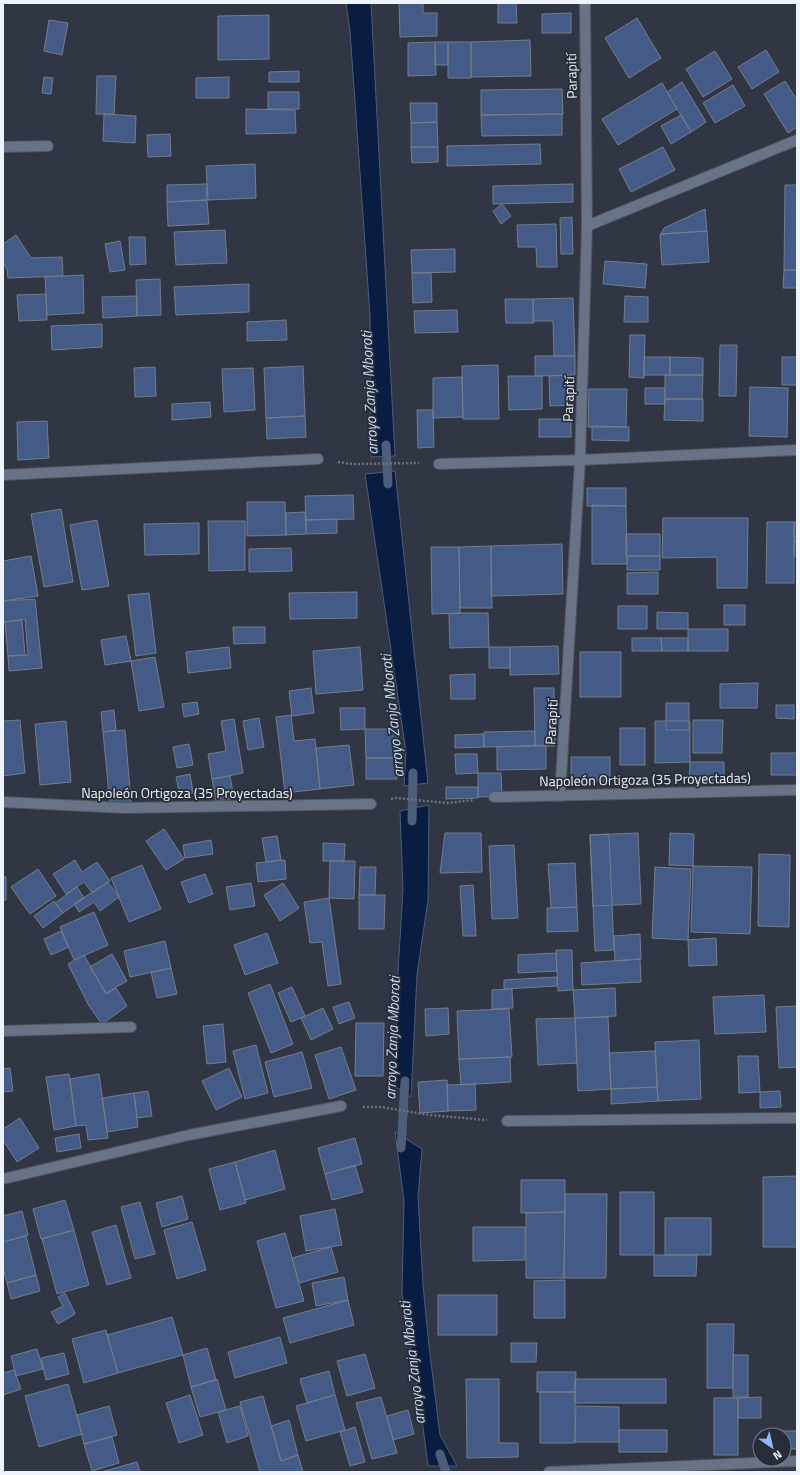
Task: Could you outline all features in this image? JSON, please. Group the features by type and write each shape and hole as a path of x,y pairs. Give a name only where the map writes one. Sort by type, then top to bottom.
{"street":[{"name":"Parapití","path":"560,796 580,460 587,226 585,3"},
{"path":"587,226 797,140"},
{"path":"3,147 48,146"},
{"path":"439,464 580,460 797,450"},
{"path":"3,475 318,459"},
{"name":"Napoleón Ortigoza (35 Proyectadas)","path":"494,797 797,790"},
{"name":"Napoleón Ortigoza (35 Proyectadas)","path":"3,802 125,808 371,804"},
{"path":"3,1031 131,1027"},
{"path":"3,1179 189,1135 341,1106"},
{"path":"507,1121 797,1118"},
{"path":"549,1472 797,1461"}],"path":[{"path":"352,464 401,463"},
{"path":"396,798 448,803 494,797"},
{"path":"381,1107 429,1115 507,1121"}],"water":[{"path":"346,3 371,3 395,456 371,457 370,315 350,31"},
{"path":"395,471 428,783 404,786 406,752 365,474"},
{"path":"429,805 428,900 417,975 411,1097 395,1086 397,988 403,889 400,811"},
{"path":"395,1132 422,1149 418,1197 423,1285 429,1346 440,1435 457,1466 428,1466 420,1404 402,1293 404,1201"}],"building":[{"path":"399,3 423,3 423,13 437,13 437,36 400,37"},
{"path":"498,3 516,3 517,23 498,23"},
{"path":"571,13 571,33 542,33 542,14"},
{"path":"269,15 269,59 218,60 218,16"},
{"path":"637,18 661,58 629,78 605,38"},
{"path":"49,20 68,23 62,55 44,51"},
{"path":"530,40 531,76 471,77 471,42"},
{"path":"435,42 448,42 448,65 435,65"},
{"path":"435,42 436,75 408,76 408,43"},
{"path":"448,42 471,42 471,78 448,78"},
{"path":"766,50 779,72 752,89 738,67"},
{"path":"715,51 732,79 703,97 686,69"},
{"path":"299,71 299,82 269,82 269,72"},
{"path":"97,76 116,76 114,114 96,114"},
{"path":"44,77 53,78 51,94 42,93"},
{"path":"229,77 229,98 196,98 196,78"},
{"path":"785,81 797,100 797,127 788,133 764,94"},
{"path":"682,82 706,122 691,132 667,92"},
{"path":"662,83 677,109 618,145 602,119"},
{"path":"733,85 745,106 715,123 703,103"},
{"path":"562,89 563,114 481,115 481,90"},
{"path":"268,92 299,92 299,109 268,109"},
{"path":"410,103 437,103 437,122 411,123"},
{"path":"246,109 295,110 296,133 246,134"},
{"path":"104,114 136,116 135,143 103,141"},
{"path":"562,114 562,135 482,136 481,115"},
{"path":"681,115 691,132 671,144 661,126"},
{"path":"437,122 438,147 411,147 411,123"},
{"path":"170,134 171,156 148,157 147,135"},
{"path":"540,144 541,164 447,166 447,146"},
{"path":"411,147 438,147 438,162 412,163"},
{"path":"663,147 675,170 631,192 619,169"},
{"path":"255,164 256,198 208,200 206,166"},
{"path":"207,184 207,200 167,202 167,185"},
{"path":"573,184 573,202 493,204 493,186"},
{"path":"785,185 797,185 797,270 784,270"},
{"path":"207,200 209,224 168,226 167,202"},
{"path":"502,204 511,216 501,224 493,211"},
{"path":"705,209 707,231 661,234 664,228"},
{"path":"572,217 573,254 561,254 560,218"},
{"path":"556,224 557,267 537,267 536,247 518,247 517,225"},
{"path":"225,230 227,263 176,265 174,232"},
{"path":"707,231 709,262 662,265 660,234"},
{"path":"16,235 31,258 62,257 63,276 8,278 7,269 3,263 3,244"},
{"path":"129,237 145,237 146,264 130,265"},
{"path":"120,241 125,270 110,272 105,244"},
{"path":"455,249 455,272 412,273 411,250"},
{"path":"605,261 647,264 645,288 603,284"},
{"path":"784,270 797,270 797,288 783,288"},
{"path":"412,273 431,273 432,302 413,303"},
{"path":"83,275 84,313 47,315 45,277"},
{"path":"160,279 161,315 137,316 136,280"},
{"path":"249,284 249,312 176,315 174,287"},
{"path":"46,294 47,320 19,321 17,295"},
{"path":"137,296 137,316 103,318 102,297"},
{"path":"625,296 648,297 648,322 624,322"},
{"path":"573,298 575,356 554,356 553,321 533,321 533,299"},
{"path":"505,299 533,299 534,323 506,323"},
{"path":"457,310 458,332 415,333 414,311"},
{"path":"286,320 287,340 247,341 247,322"},
{"path":"102,324 102,347 52,350 51,326"},
{"path":"630,335 645,335 644,378 629,377"},
{"path":"720,345 737,345 736,396 719,396"},
{"path":"535,356 575,356 575,375 535,376"},
{"path":"644,357 670,357 670,375 644,375"},
{"path":"670,357 703,358 703,375 670,375"},
{"path":"782,357 797,357 797,385 782,385"},
{"path":"498,365 499,419 463,419 462,366"},
{"path":"303,366 305,416 266,418 264,368"},
{"path":"155,367 156,396 135,397 134,368"},
{"path":"253,368 255,410 224,412 222,369"},
{"path":"571,375 572,405 550,406 549,376"},
{"path":"665,375 703,375 702,399 665,399"},
{"path":"508,376 542,376 542,409 509,410"},
{"path":"462,377 463,417 433,418 433,378"},
{"path":"750,387 788,388 787,437 749,436"},
{"path":"645,388 665,388 665,404 645,404"},
{"path":"589,389 627,389 626,427 588,427"},
{"path":"665,399 703,399 703,421 664,420"},
{"path":"210,402 211,417 172,420 172,404"},
{"path":"417,410 433,410 434,447 418,448"},
{"path":"305,416 306,437 267,439 266,418"},
{"path":"539,419 571,419 571,437 539,437"},
{"path":"47,421 49,458 18,460 17,422"},
{"path":"592,426 629,427 629,441 592,440"},
{"path":"587,488 626,488 626,506 587,506"},
{"path":"353,495 354,519 306,520 305,496"},
{"path":"247,502 285,502 286,535 247,536"},
{"path":"592,505 626,506 627,564 592,564"},
{"path":"61,509 73,582 44,587 31,514"},
{"path":"305,512 306,534 286,535 286,513"},
{"path":"663,518 748,518 747,588 717,588 717,557 662,558"},
{"path":"337,519 337,533 306,534 306,520"},
{"path":"97,520 109,586 82,590 70,525"},
{"path":"208,521 245,521 245,570 209,571"},
{"path":"767,522 794,522 794,583 766,583"},
{"path":"794,522 797,522 797,541 794,541"},
{"path":"199,523 199,554 145,555 144,524"},
{"path":"626,534 660,534 660,556 626,556"},
{"path":"794,541 797,541 797,556 794,556"},
{"path":"562,544 563,594 491,596 491,546"},
{"path":"491,546 492,608 460,608 459,547"},
{"path":"431,547 459,547 460,613 432,614"},
{"path":"291,548 292,571 249,572 249,549"},
{"path":"31,556 38,596 3,601 3,561"},
{"path":"627,556 660,556 660,570 627,570"},
{"path":"658,572 658,594 627,594 627,573"},
{"path":"357,592 357,618 290,619 289,593"},
{"path":"149,593 156,653 136,656 128,595"},
{"path":"35,599 42,668 9,671 8,656 28,655 25,619 3,622 3,601"},
{"path":"724,605 745,605 745,625 724,625"},
{"path":"618,606 647,606 647,629 618,629"},
{"path":"657,612 688,613 688,629 657,629"},
{"path":"488,613 489,647 450,648 449,614"},
{"path":"22,620 25,655 8,656 5,622"},
{"path":"233,627 265,627 265,643 234,644"},
{"path":"688,629 728,629 728,651 688,651"},
{"path":"126,636 131,661 105,665 101,640"},
{"path":"632,638 661,638 662,651 632,651"},
{"path":"661,638 688,638 688,651 662,651"},
{"path":"558,646 559,674 510,675 510,647"},
{"path":"229,647 231,668 188,673 186,652"},
{"path":"360,647 363,690 316,694 313,651"},
{"path":"489,647 510,647 510,668 489,668"},
{"path":"580,652 621,652 621,697 580,697"},
{"path":"155,657 164,707 139,711 131,661"},
{"path":"475,674 475,699 451,699 450,675"},
{"path":"758,683 757,708 720,708 720,684"},
{"path":"311,688 314,713 292,716 289,691"},
{"path":"534,688 554,688 555,746 535,746"},
{"path":"197,702 199,714 184,717 182,704"},
{"path":"666,703 689,703 689,730 666,730"},
{"path":"776,705 794,705 794,719 776,718"},
{"path":"340,708 365,708 365,729 341,730"},
{"path":"114,710 116,730 103,732 101,712"},
{"path":"291,715 294,741 315,739 320,789 285,793 276,717"},
{"path":"259,718 264,747 248,750 243,721"},
{"path":"234,719 243,773 212,779 208,754 226,751 221,721"},
{"path":"20,720 25,773 3,776 3,721"},
{"path":"693,720 723,720 722,753 693,753"},
{"path":"66,721 71,782 40,785 35,724"},
{"path":"655,721 690,721 690,762 655,763"},
{"path":"620,728 645,728 645,765 620,765"},
{"path":"365,729 398,729 398,758 366,758"},
{"path":"125,730 131,802 110,804 103,732"},
{"path":"535,731 535,746 484,747 484,732"},
{"path":"483,734 484,747 455,748 455,735"},
{"path":"189,744 193,765 177,768 173,747"},
{"path":"349,745 354,785 320,789 316,748"},
{"path":"546,745 546,769 497,770 497,747"},
{"path":"771,753 797,753 797,775 771,775"},
{"path":"455,754 477,754 478,773 456,774"},
{"path":"571,757 610,757 610,781 571,781"},
{"path":"366,758 397,758 397,779 366,779"},
{"path":"690,762 724,762 724,780 689,780"},
{"path":"478,773 501,773 502,796 478,797"},
{"path":"190,774 193,793 180,795 176,777"},
{"path":"230,776 234,798 216,802 212,779"},
{"path":"446,787 478,787 478,798 446,799"},
{"path":"164,829 184,859 166,870 146,841"},
{"path":"445,833 481,833 482,872 440,873"},
{"path":"638,833 641,904 593,906 590,835"},
{"path":"670,833 694,834 693,866 669,865"},
{"path":"609,834 614,950 595,951 590,835"},
{"path":"277,836 281,860 266,862 262,838"},
{"path":"211,840 213,854 185,858 183,845"},
{"path":"323,843 345,844 344,861 323,861"},
{"path":"514,845 518,918 492,919 489,846"},
{"path":"759,854 790,855 789,927 758,926"},
{"path":"75,860 82,872 97,862 110,881 92,893 84,882 66,894 53,874"},
{"path":"285,860 286,879 258,882 256,863"},
{"path":"330,861 355,861 354,899 329,898"},
{"path":"575,863 577,907 551,908 548,864"},
{"path":"142,865 161,909 129,922 111,878"},
{"path":"693,866 752,867 750,934 691,932"},
{"path":"360,867 376,867 375,895 359,895"},
{"path":"655,867 691,869 688,940 652,938"},
{"path":"38,869 56,896 30,914 11,887"},
{"path":"205,874 213,894 189,903 181,882"},
{"path":"3,877 6,877 6,900 3,900"},
{"path":"108,882 119,897 100,911 94,902 79,912 74,904"},
{"path":"251,883 255,906 230,910 226,887"},
{"path":"283,883 299,908 280,921 264,895"},
{"path":"473,885 476,936 463,936 460,886"},
{"path":"77,887 84,898 63,913 55,903"},
{"path":"359,895 385,895 384,929 359,929"},
{"path":"329,898 341,984 328,986 322,942 310,943 304,902"},
{"path":"54,901 63,913 43,928 34,916"},
{"path":"577,907 578,931 547,932 547,908"},
{"path":"94,912 108,945 74,960 60,927"},
{"path":"61,931 69,947 51,955 44,939"},
{"path":"267,933 278,963 245,975 234,945"},
{"path":"640,934 641,959 615,961 614,936"},
{"path":"716,938 717,965 689,966 688,940"},
{"path":"165,941 171,968 130,977 124,951"},
{"path":"556,950 572,950 573,990 558,991"},
{"path":"556,953 557,971 518,973 518,955"},
{"path":"112,954 127,981 106,993 90,967"},
{"path":"84,955 106,994 116,988 127,1006 102,1024 89,1006 68,964"},
{"path":"640,959 641,982 582,985 581,963"},
{"path":"171,968 177,994 157,998 151,972"},
{"path":"557,977 557,986 504,989 504,980"},
{"path":"270,984 293,1044 271,1053 248,993"},
{"path":"292,987 305,1016 291,1022 278,993"},
{"path":"615,988 616,1016 575,1018 573,990"},
{"path":"512,989 513,1008 492,1009 492,990"},
{"path":"764,995 766,1032 715,1034 713,997"},
{"path":"349,1002 355,1018 339,1024 333,1007"},
{"path":"797,1006 797,1067 779,1068 776,1007"},
{"path":"323,1008 333,1029 311,1040 301,1018"},
{"path":"448,1008 449,1034 426,1036 425,1009"},
{"path":"509,1009 512,1057 459,1059 457,1011"},
{"path":"608,1017 611,1089 578,1091 575,1018"},
{"path":"575,1018 577,1063 538,1065 536,1019"},
{"path":"356,1023 384,1023 383,1076 355,1076"},
{"path":"223,1024 226,1062 207,1064 203,1026"},
{"path":"699,1040 701,1099 658,1101 655,1042"},
{"path":"256,1045 268,1093 245,1099 233,1051"},
{"path":"341,1047 356,1090 329,1099 315,1055"},
{"path":"655,1051 657,1087 611,1089 609,1053"},
{"path":"302,1052 312,1088 274,1097 265,1062"},
{"path":"738,1056 758,1056 760,1092 739,1093"},
{"path":"510,1057 511,1082 461,1085 459,1059"},
{"path":"10,1068 13,1091 3,1092 3,1069"},
{"path":"229,1068 242,1097 216,1110 202,1081"},
{"path":"69,1074 76,1126 54,1130 46,1077"},
{"path":"99,1074 108,1138 88,1140 86,1125 76,1126 70,1079"},
{"path":"447,1080 448,1111 420,1113 418,1082"},
{"path":"475,1084 476,1110 448,1111 447,1085"},
{"path":"657,1087 658,1101 611,1104 611,1089"},
{"path":"148,1091 152,1116 137,1118 134,1093"},
{"path":"780,1091 781,1107 760,1108 760,1092"},
{"path":"134,1093 138,1127 107,1132 102,1098"},
{"path":"20,1118 39,1148 17,1162 3,1140 3,1129"},
{"path":"79,1134 81,1148 57,1152 55,1138"},
{"path":"355,1138 362,1164 325,1174 318,1148"},
{"path":"275,1150 285,1189 245,1200 235,1162"},
{"path":"235,1162 246,1203 220,1210 209,1169"},
{"path":"355,1165 363,1192 332,1200 325,1174"},
{"path":"797,1176 797,1247 763,1247 763,1177"},
{"path":"521,1180 565,1180 565,1212 521,1213"},
{"path":"620,1192 654,1192 654,1255 620,1255"},
{"path":"565,1194 607,1194 606,1278 564,1278"},
{"path":"182,1196 188,1219 162,1227 156,1203"},
{"path":"65,1200 74,1230 41,1239 33,1209"},
{"path":"140,1202 155,1254 135,1259 121,1207"},
{"path":"335,1209 342,1245 306,1251 300,1216"},
{"path":"22,1211 28,1235 3,1242 3,1216"},
{"path":"565,1212 564,1278 526,1278 526,1213"},
{"path":"665,1218 711,1218 711,1255 665,1255"},
{"path":"192,1222 206,1270 177,1279 164,1230"},
{"path":"116,1225 131,1278 107,1285 92,1232"},
{"path":"473,1227 525,1227 525,1260 473,1261"},
{"path":"74,1230 89,1285 57,1294 42,1239"},
{"path":"285,1233 304,1301 276,1308 257,1241"},
{"path":"26,1236 36,1275 7,1283 3,1268 3,1242"},
{"path":"331,1247 338,1272 299,1283 292,1258"},
{"path":"654,1255 697,1255 696,1276 654,1276"},
{"path":"36,1275 40,1291 11,1299 7,1283"},
{"path":"344,1277 348,1300 316,1306 312,1283"},
{"path":"565,1280 565,1318 534,1318 534,1281"},
{"path":"65,1293 75,1314 58,1324 51,1312 63,1306 58,1297"},
{"path":"438,1295 497,1295 497,1335 438,1335"},
{"path":"348,1300 354,1325 290,1343 283,1318"},
{"path":"172,1317 183,1355 118,1373 107,1335"},
{"path":"707,1324 734,1324 733,1388 707,1388"},
{"path":"106,1330 118,1373 84,1383 72,1339"},
{"path":"280,1337 287,1363 235,1378 228,1352"},
{"path":"511,1343 537,1343 536,1362 511,1362"},
{"path":"207,1348 216,1380 191,1387 183,1355"},
{"path":"37,1349 43,1369 16,1376 11,1356"},
{"path":"64,1353 69,1374 46,1380 41,1358"},
{"path":"365,1354 375,1388 347,1396 337,1361"},
{"path":"733,1355 748,1355 748,1397 733,1397"},
{"path":"14,1370 21,1389 3,1395 3,1373"},
{"path":"329,1371 335,1395 307,1403 300,1379"},
{"path":"537,1372 576,1372 575,1392 537,1392"},
{"path":"217,1379 226,1410 200,1417 191,1387"},
{"path":"466,1379 499,1379 499,1443 518,1443 518,1457 467,1458"},
{"path":"575,1379 666,1379 666,1403 575,1403"},
{"path":"68,1384 82,1434 39,1447 25,1396"},
{"path":"540,1392 575,1392 575,1443 540,1443"},
{"path":"190,1395 203,1435 179,1443 166,1403"},
{"path":"335,1395 345,1430 306,1441 296,1406"},
{"path":"263,1396 281,1461 298,1455 303,1472 260,1472 240,1402"},
{"path":"381,1397 397,1453 372,1459 356,1403"},
{"path":"761,1397 761,1418 738,1418 738,1398"},
{"path":"714,1398 738,1398 738,1455 714,1455"},
{"path":"109,1406 117,1435 84,1444 77,1415"},
{"path":"240,1406 248,1436 227,1443 218,1412"},
{"path":"576,1406 619,1407 619,1442 575,1442"},
{"path":"408,1410 414,1434 393,1440 387,1416"},
{"path":"289,1420 298,1455 281,1461 271,1426"},
{"path":"355,1427 365,1462 350,1466 340,1432"},
{"path":"619,1430 667,1430 667,1452 619,1452"},
{"path":"792,1431 797,1431 797,1449 792,1449"},
{"path":"112,1437 119,1463 92,1471 84,1444"},
{"path":"137,1462 140,1472 101,1472"}],"waterway":[{"name":"arroyo Zanja Mboroti","path":"386,445 388,484"},
{"name":"arroyo Zanja Mboroti","path":"412,821 413,773"},
{"name":"arroyo Zanja Mboroti","path":"401,1148 405,1081"},
{"name":"arroyo Zanja Mboroti","path":"440,1454 446,1472"}]}
